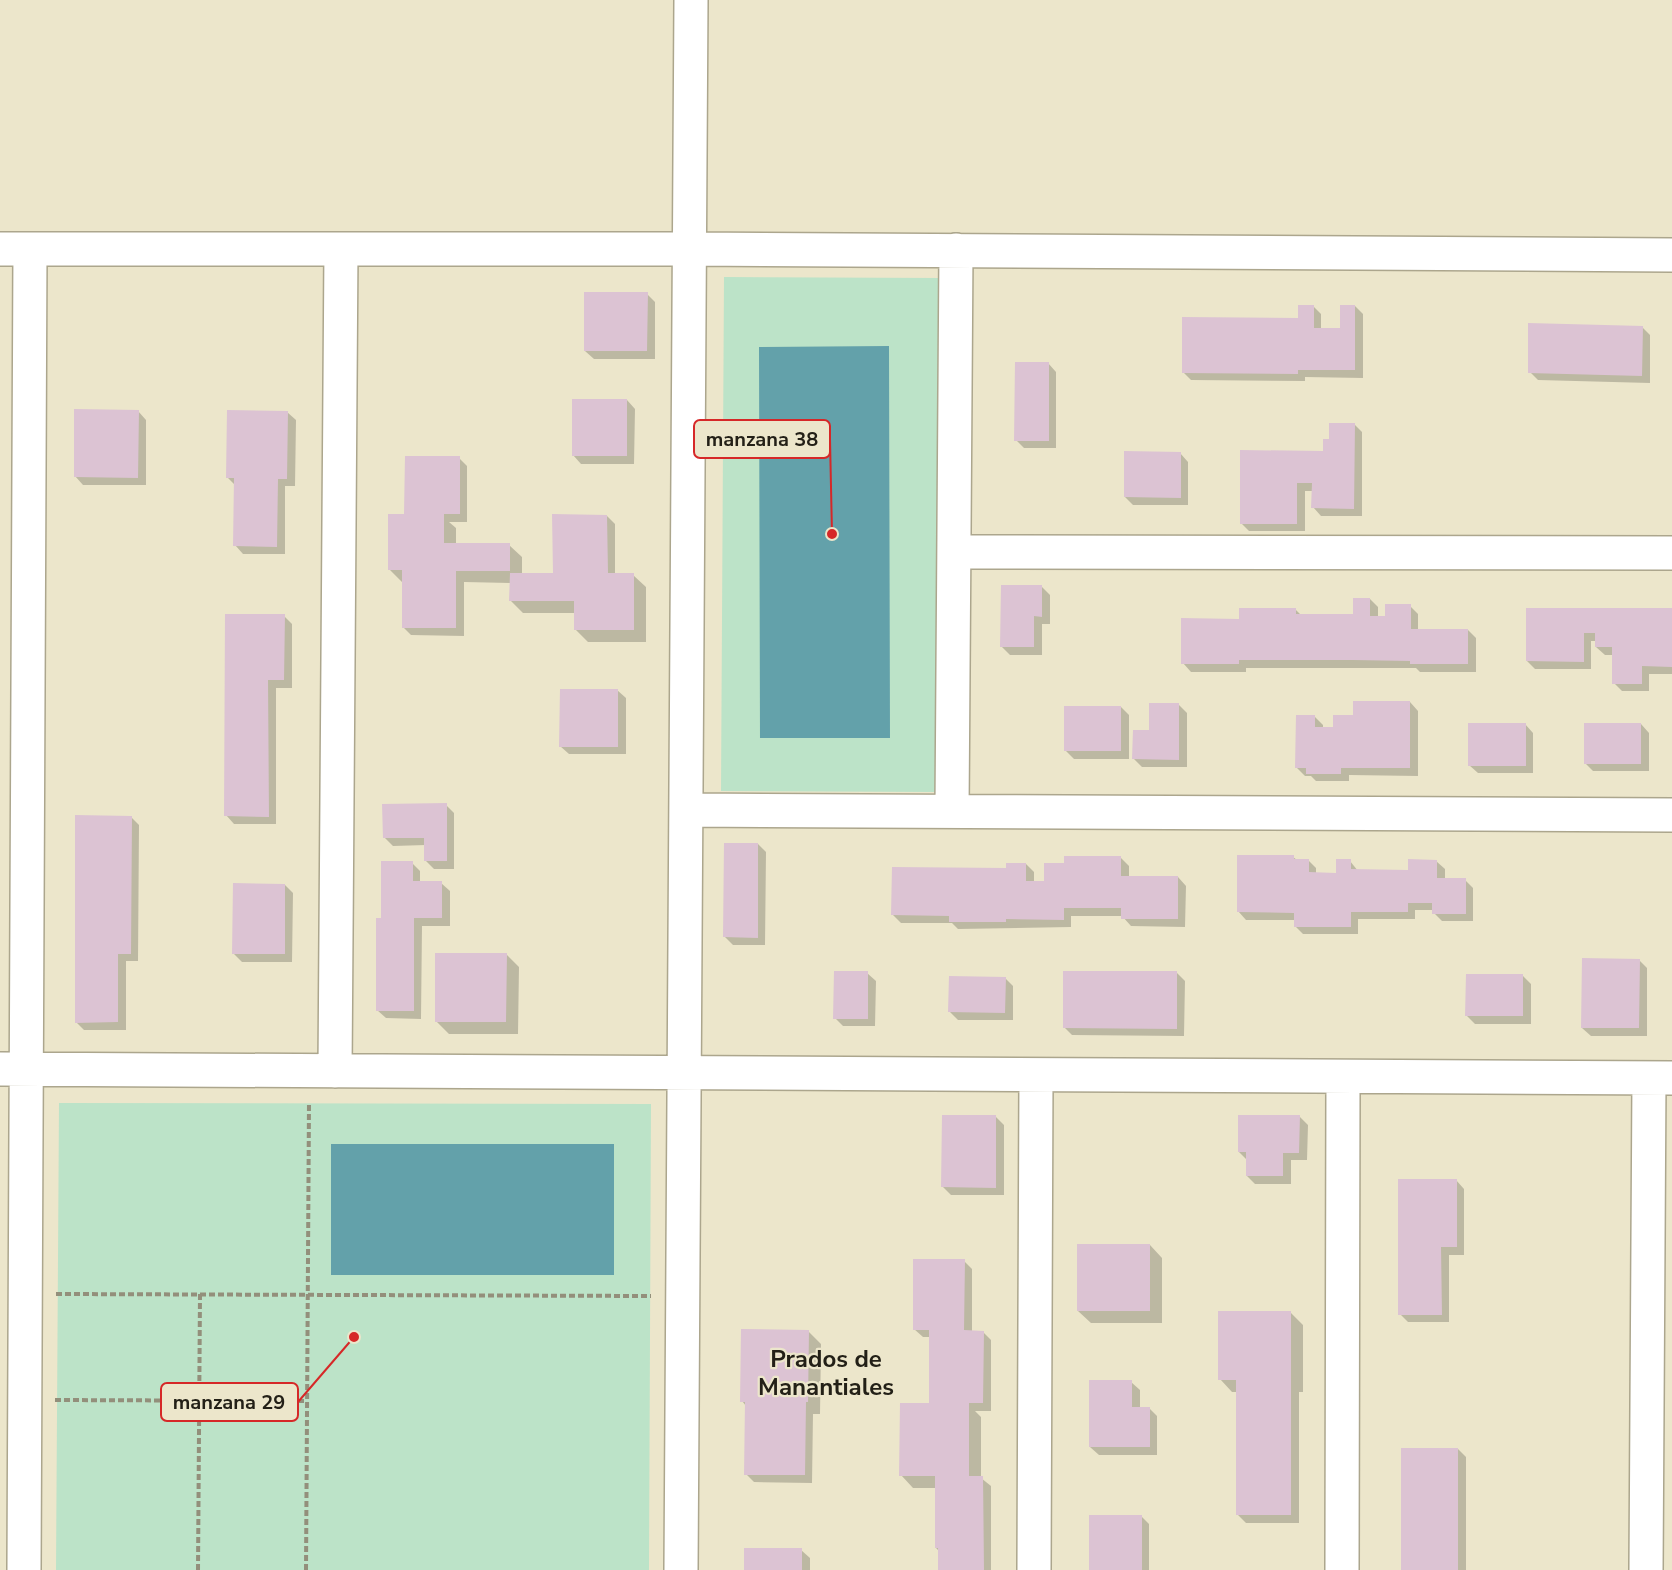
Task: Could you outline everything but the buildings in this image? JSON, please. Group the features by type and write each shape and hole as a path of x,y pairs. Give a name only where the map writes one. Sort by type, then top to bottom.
{"street":[{"path":"681,1570 691,0"},
{"path":"24,1570 25,1294 13,1069 15,249 690,249 1672,255"},
{"path":"322,1071 341,249"},
{"path":"952,811 956,250"},
{"path":"954,552 1672,553"},
{"path":"686,810 1672,815"},
{"path":"13,1069 1660,1078 1646,1570"},
{"path":"1034,1570 1036,1075"},
{"path":"1342,1570 1343,1077"}],"path":[{"path":"306,1570 308,1294 322,1071"},
{"path":"25,1294 682,1296"},
{"path":"198,1570 200,1294"},
{"path":"25,1400 307,1401"}],"green space":[{"path":"724,277 942,278 939,792 721,791"},
{"path":"59,1103 651,1104 649,1570 56,1570"}],"water":[{"path":"889,346 890,738 760,738 759,347"},
{"path":"331,1144 614,1144 614,1275 331,1275"}],"place":[{"name":"manzana 38","path":"832,534"},
{"name":"manzana 29","path":"354,1337"}],"district":[{"name":"Prados de Manantiales","path":"826,1373"}]}
